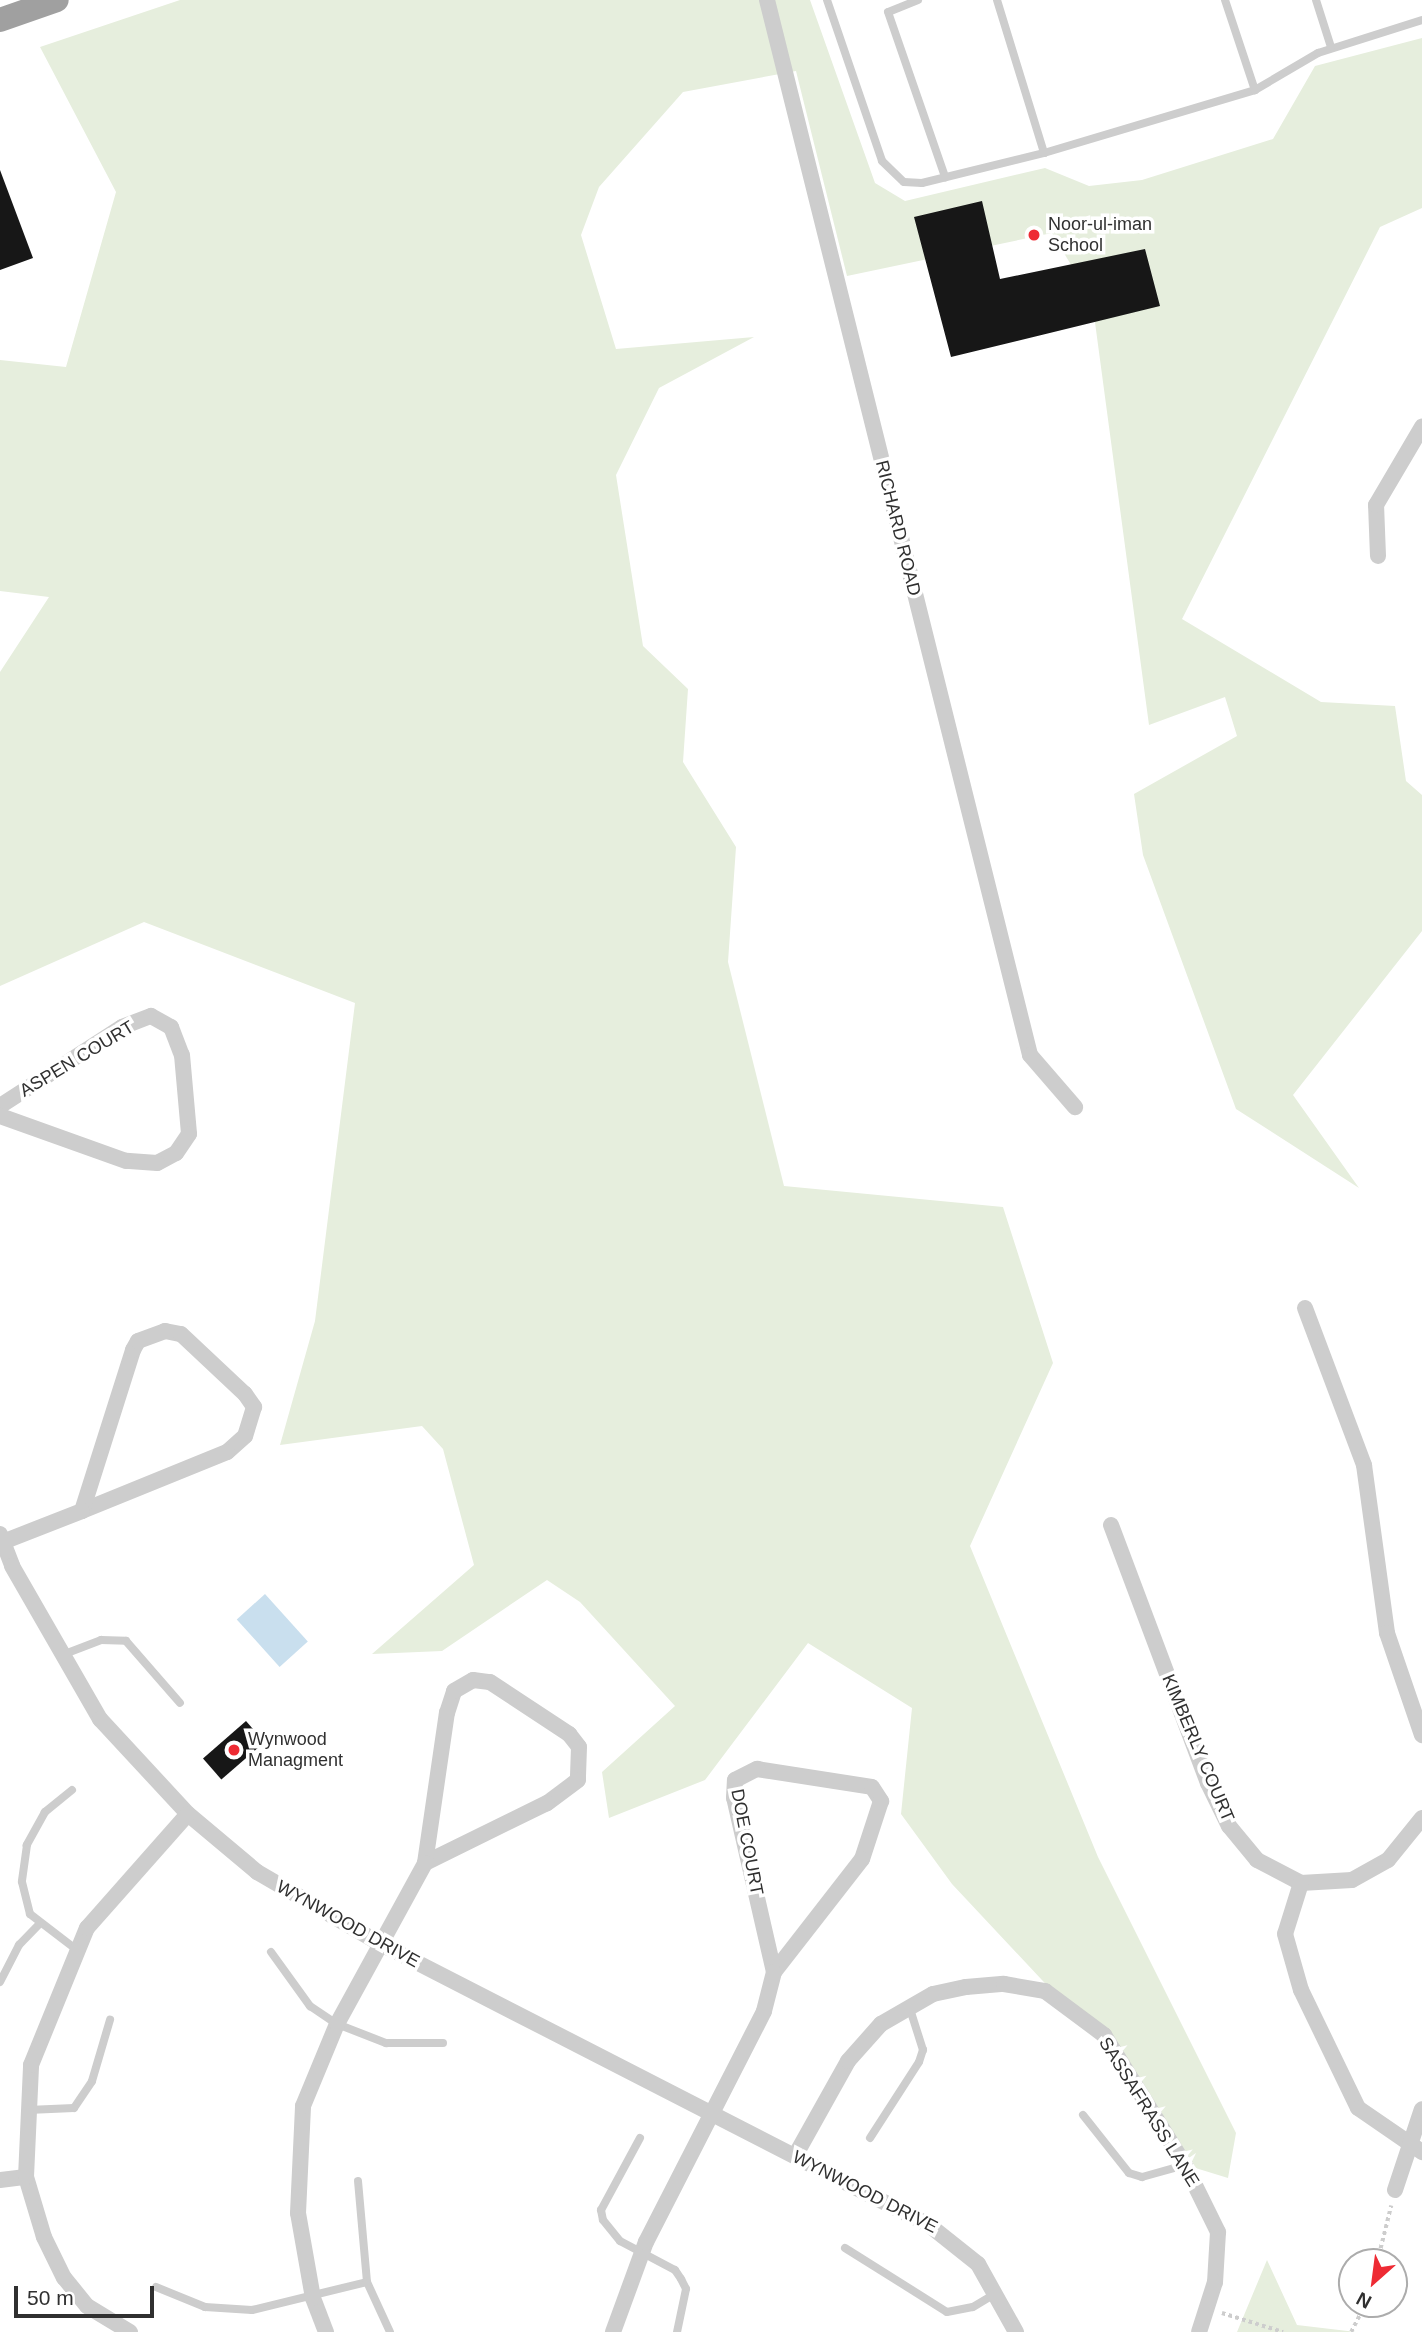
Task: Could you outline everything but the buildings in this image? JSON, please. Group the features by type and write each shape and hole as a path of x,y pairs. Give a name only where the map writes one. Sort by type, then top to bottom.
{"highway":[{"path":"0,20 57,0"}],"street":[{"name":"RICHARD ROAD","path":"766,0 1030,1055 1074,1107"},
{"path":"1378,556 1376,505 1422,427"},
{"name":"ASPEN COURT","path":"0,1106 122,1027 151,1016 171,1027 182,1055 189,1134 176,1153 157,1163 126,1161 0,1115"},
{"path":"1305,1307 1364,1465 1387,1633 1422,1735"},
{"path":"1,1540 82,1511 227,1452 245,1437 254,1407 181,1334 153,1334 132,1350 82,1511"},
{"name":"KIMBERLY COURT","path":"1111,1525 1229,1826 1258,1860 1300,1882 1352,1880 1388,1860 1422,1818"},
{"name":"WYNWOOD DRIVE","path":"1,1540 62,1655 100,1719 188,1814 276,1885 379,1943 950,2238 978,2264 1016,2332"},
{"path":"326,2332 313,2298 298,2213 303,2106 337,2024 425,1863 453,1691 473,1680 490,1682 569,1734 579,1747 582,1763 578,1780 565,1792 425,1863"},
{"name":"DOE COURT","path":"712,2114 764,2011 774,1972 862,1859 882,1810 872,1787 757,1769 735,1780 734,1798 774,1972"},
{"path":"130,2332 87,2306 64,2278 44,2237 26,2177 31,2065 87,1928 188,1814"},
{"path":"1300,1882 1285,1934 1301,1990 1358,2108 1416,2150"},
{"name":"SASSAFRASS LANE","path":"795,2156 848,2061 881,2024 933,1994 966,1987 1004,1984 1045,1992 1104,2035 1185,2165 1218,2232 1215,2282 1199,2332"},
{"path":"1395,2190 1416,2150 1422,2109"},
{"path":"613,2332 642,2253 712,2114"},
{"path":"0,2180 26,2177"}],"lane":[{"path":"827,0 882,161 904,182 945,177 1045,153 1255,90 1331,47 1422,20"},
{"path":"918,0 888,12 945,177"},
{"path":"997,0 1045,153"},
{"path":"1225,0 1255,90"},
{"path":"1316,0 1331,47"},
{"path":"62,1655 102,1640 126,1641 180,1703"},
{"path":"72,1790 45,1811 27,1845 22,1882 30,1914 76,1950"},
{"path":"0,1982 19,1945 40,1923"},
{"path":"271,1952 310,2006 337,2024 386,2043 443,2043"},
{"path":"870,2138 919,2062 923,2050 910,2009"},
{"path":"28,2110 74,2108 92,2081 110,2020"},
{"path":"1083,2115 1129,2173 1142,2177 1185,2165"},
{"path":"640,2138 601,2210 608,2231 675,2270 686,2288 677,2332"},
{"path":"358,2181 367,2282 390,2332"},
{"path":"845,2248 947,2312 973,2307 996,2293"},
{"path":"156,2287 228,2310 313,2298 367,2282"}],"path":[{"path":"1380,2248 1395,2190"},
{"path":"1207,2307 1283,2332"}],"green space":[{"path":"180,0 810,0 875,183 905,201 1045,168 1089,186 1142,180 1273,139 1315,66 1422,38 1422,208 1380,227 1182,619 1321,702 1395,706 1406,781 1422,795 1422,931 1293,1095 1359,1188 1236,1109 1143,855 1134,794 1237,736 1225,697 1149,725 1092,300 1052,233 847,276 796,71 683,92 599,187 581,235 616,349 754,337 659,388 616,475 643,646 688,689 683,762 736,847 728,962 784,1186 1003,1207 1053,1363 970,1546 1098,1857 1236,2133 1228,2178 1189,2166 1107,2033 1070,2010 952,1884 901,1814 912,1708 808,1643 705,1780 609,1818 602,1772 675,1706 580,1602 547,1580 442,1651 372,1654 474,1565 443,1449 422,1426 280,1445 315,1321 355,1003 144,922 0,986 0,672 49,597 0,591 0,360 66,367 116,192 40,47"},
{"path":"1267,2260 1297,2325 1356,2332 1237,2332"}],"water":[{"path":"265,1594 308,1642 280,1667 237,1619"}],"place":[{"name":"Noor-ul-iman School","path":"1034,235"},
{"name":"Wynwood Managment","path":"234,1750"}]}
